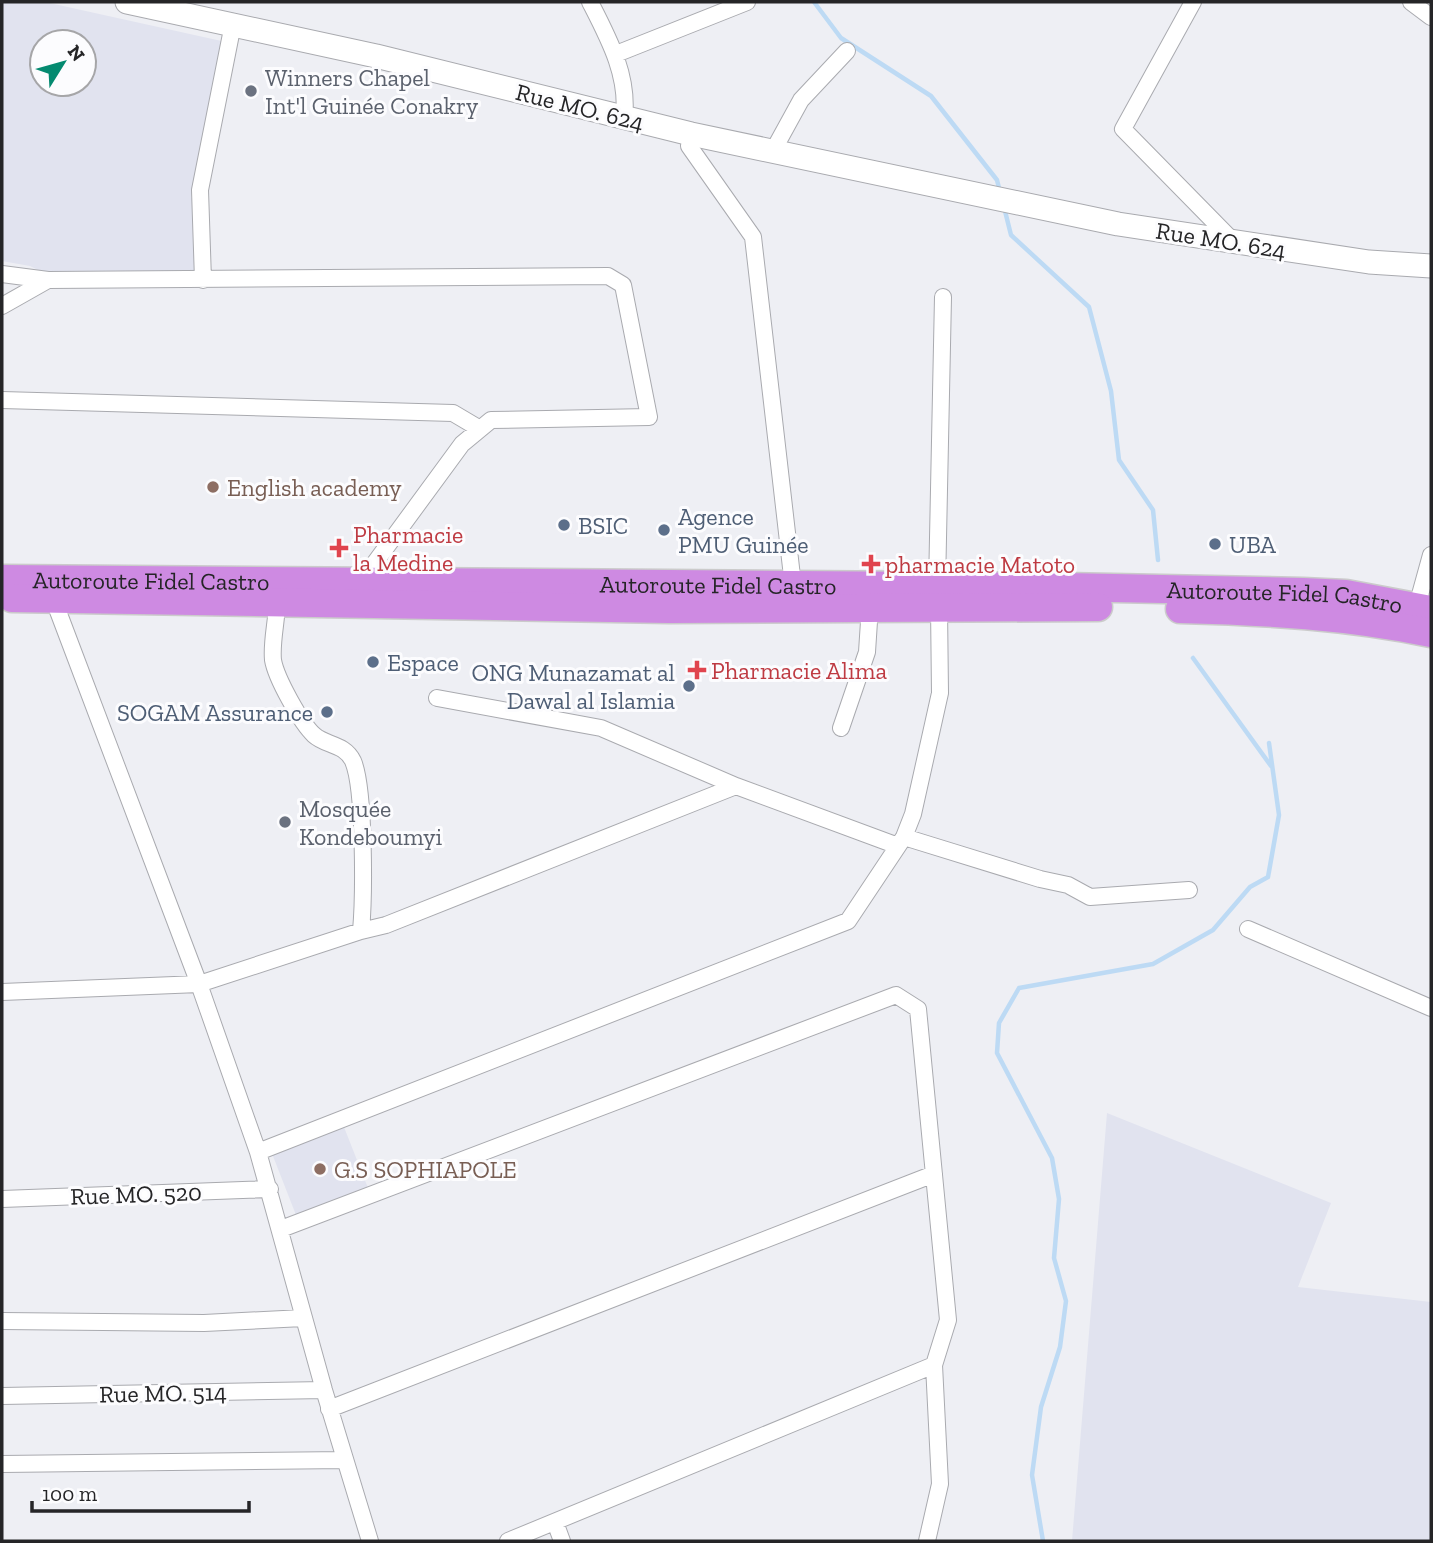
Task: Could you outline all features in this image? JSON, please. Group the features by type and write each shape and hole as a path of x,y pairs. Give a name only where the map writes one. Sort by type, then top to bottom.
{"highway":[{"name":"Autoroute Fidel Castro","path":"2,579 669,609 870,606 938,596"},
{"name":"Autoroute Fidel Castro","path":"2,598 277,592 360,583 793,585 938,596 1423,620"}],"street":[{"name":"Rue MO. 624","path":"127,2 233,24 691,134 1118,224 1369,262 1431,266"},
{"path":"590,2 616,54 626,100 624,118"},
{"path":"616,54 747,2"},
{"path":"1194,2 1123,129 1234,242"},
{"path":"1411,2 1431,17"},
{"path":"203,280 200,190 233,24"},
{"path":"773,151 801,100 847,51"},
{"path":"691,134 689,146 753,237 793,585"},
{"path":"2,274 48,280 608,276 623,285 649,417 491,419 462,444 360,583"},
{"path":"2,306 48,280"},
{"path":"258,1152 848,921 901,841 913,814 940,693 938,596 943,297"},
{"path":"2,400 453,413 480,429"},
{"path":"1423,620 1431,555"},
{"path":"277,592 273,660 280,681 314,734 336,743 352,760 360,820 364,903 361,931"},
{"path":"53,598 199,984 258,1152 329,1409 370,1541"},
{"path":"841,728 867,652 870,606"},
{"path":"437,698 601,728 736,786 901,841 1040,879 1068,884 1090,897 1189,890"},
{"path":"2,992 199,984 386,925 736,786"},
{"path":"1248,929 1431,1008"},
{"path":"281,1229 896,995 918,1009 948,1320 934,1365 940,1484 927,1541"},
{"path":"329,1409 934,1174"},
{"name":"Rue MO. 520","path":"2,1199 270,1189"},
{"path":"2,1321 204,1323 303,1318"},
{"path":"508,1541 934,1365"},
{"name":"Rue MO. 514","path":"2,1396 324,1390"},
{"path":"2,1464 345,1460"},
{"path":"555,1522 562,1541"}],"shaded area":[{"path":"2,2 45,2 226,42 191,198 194,199 195,271 50,276 30,266 2,261"},
{"path":"1107,1113 1331,1203 1298,1287 1431,1302 1431,1541 1072,1541"},
{"name":"G.S SOPHIAPOLE","path":"342,1122 368,1188 296,1215 271,1151"}],"waterway":[{"path":"814,2 841,38 931,96 997,180 1000,192"},
{"path":"1004,207 1011,235 1089,307 1111,391 1119,460 1153,510 1158,560"},
{"path":"1193,658 1271,766"},
{"path":"1043,1541 1032,1475 1041,1407 1060,1347 1066,1301 1054,1258 1059,1199 1052,1158 997,1053 999,1023 1019,988 1153,964 1213,930 1250,887 1268,877 1279,815 1269,743"}],"place":[{"name":"Winners Chapel Int'l Guinée Conakry","path":"251,91"},
{"name":"English academy","path":"213,487"},
{"name":"BSIC","path":"564,525"},
{"name":"Agence PMU Guinée","path":"664,530"},
{"name":"UBA","path":"1215,544"},
{"name":"Pharmacie la Medine","path":"339,548"},
{"name":"pharmacie Matoto","path":"871,564"},
{"name":"Espace","path":"373,662"},
{"name":"Pharmacie Alima","path":"697,670"},
{"name":"ONG Munazamat al Dawal al Islamia","path":"689,686"},
{"name":"SOGAM Assurance","path":"327,712"},
{"name":"Mosquée Kondeboumyi","path":"285,822"},
{"name":"G.S SOPHIAPOLE","path":"320,1169"}]}
